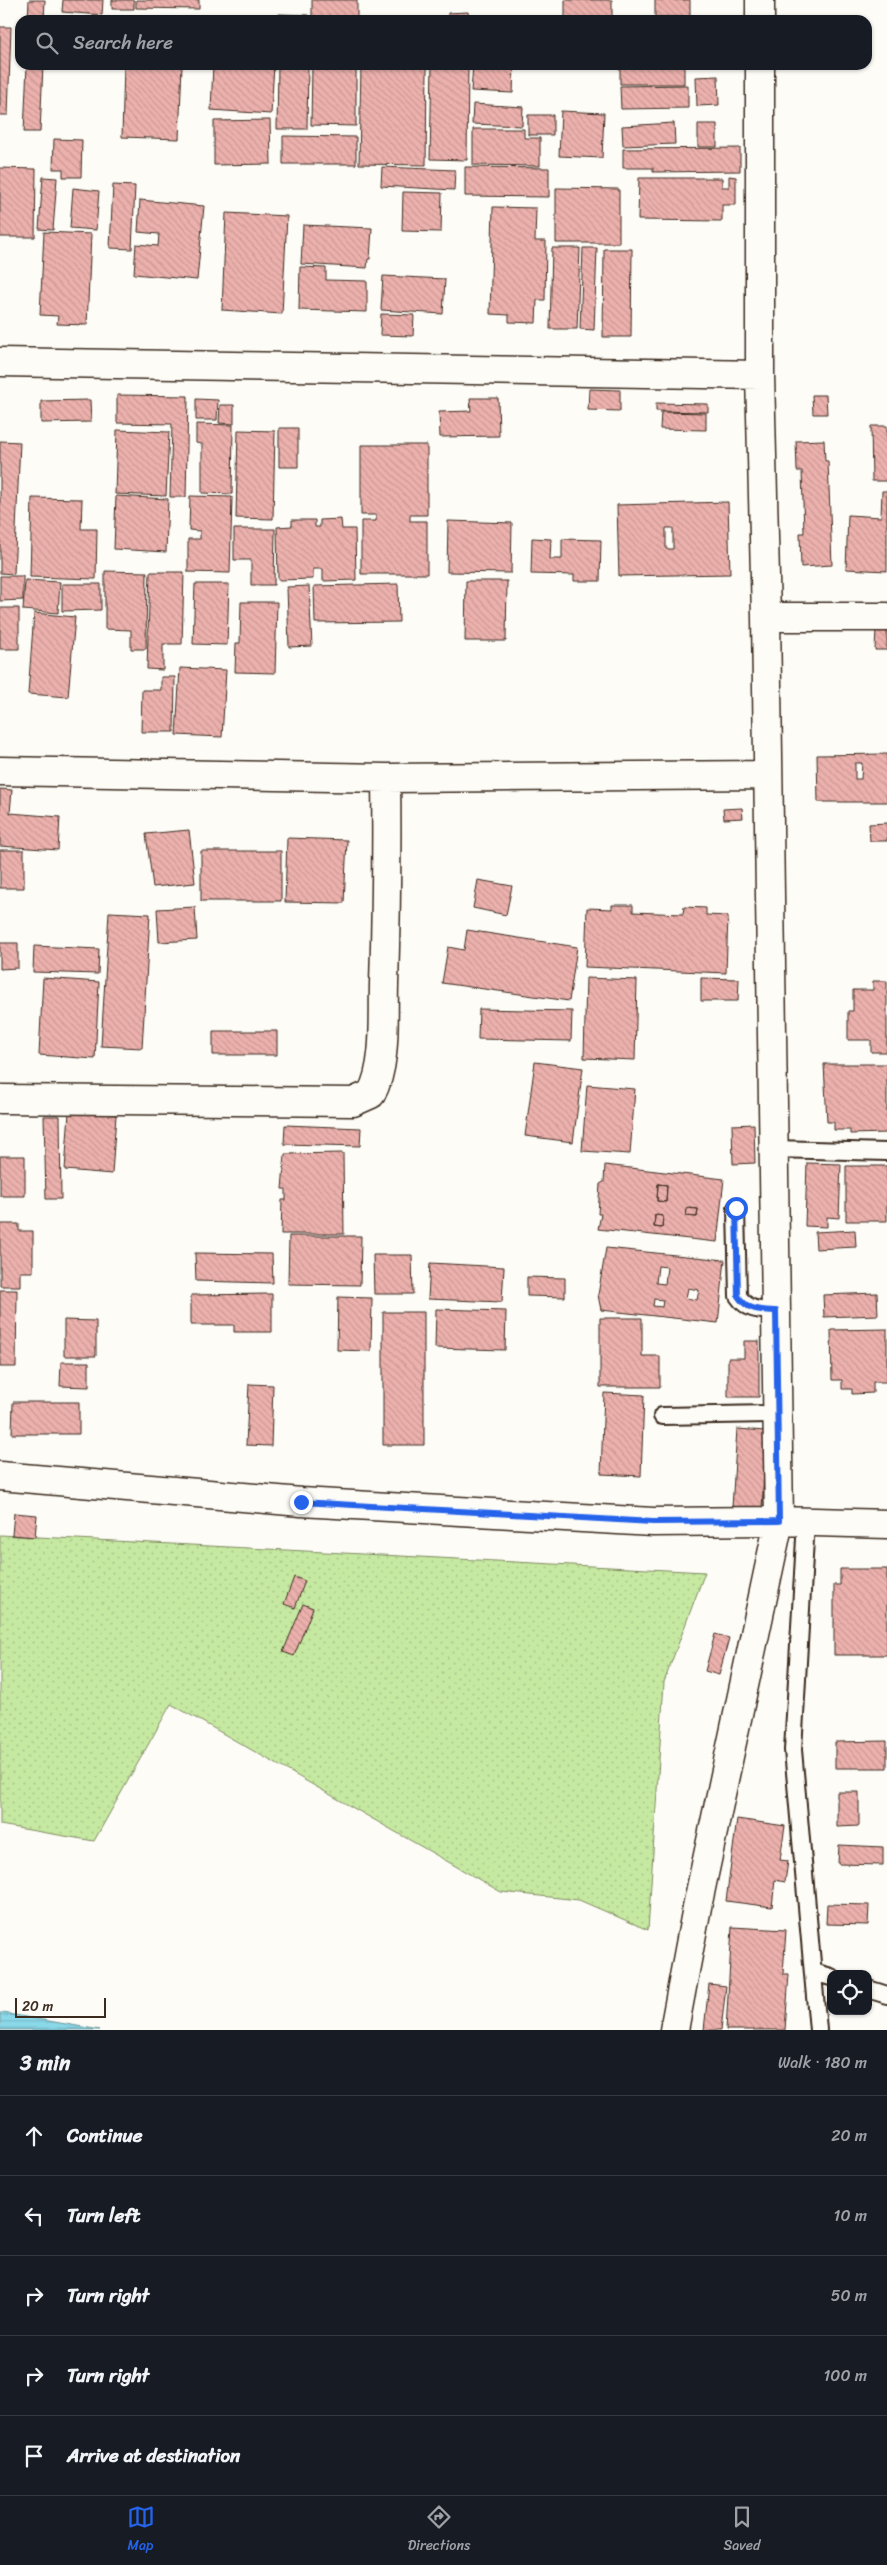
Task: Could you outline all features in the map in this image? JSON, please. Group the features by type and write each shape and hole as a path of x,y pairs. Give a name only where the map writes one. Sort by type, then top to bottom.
{"street":[{"path":"760,0 760,15"},
{"path":"674,2030 697,1907 779,1521 766,617 760,375 760,70"},
{"path":"0,362 760,375"},
{"path":"766,617 887,617"},
{"path":"0,771 386,778 768,775"},
{"path":"0,1099 353,1102 371,1094 379,1074 383,1027 387,883 386,778"},
{"path":"0,1476 311,1502 653,1522 779,1521 887,1524"}],"lane":[{"path":"774,1149 887,1152"},
{"path":"736,1208 738,1296 744,1305 753,1309 776,1311"},
{"path":"662,1416 777,1414"},
{"path":"806,1522 793,1750 818,2030"},
{"path":"813,1972 827,1976"},
{"path":"872,1990 887,1995"}],"green space":[{"path":"0,1535 705,1572 664,1682 648,1930 579,1900 501,1892 171,1704 94,1841 0,1825"}],"water":[{"path":"0,2013 3,2013 100,2030 0,2030"}],"building":[{"path":"29,0 45,0 44,15 28,15"},
{"path":"63,0 103,0 102,15 62,12"},
{"path":"112,0 134,0 134,9 112,9"},
{"path":"136,0 199,0 199,9 136,8"},
{"path":"312,0 357,0 357,15 312,15"},
{"path":"565,0 612,0 612,15 565,15"},
{"path":"655,0 690,0 690,15 655,15"},
{"path":"468,12 468,15 448,15 448,13"},
{"path":"0,27 11,27 8,115 0,115"},
{"path":"27,70 43,70 40,132 24,132"},
{"path":"124,70 182,70 179,139 122,137"},
{"path":"213,70 274,70 271,114 211,110"},
{"path":"278,70 308,70 307,129 277,129"},
{"path":"312,70 356,70 356,126 311,125"},
{"path":"361,70 427,70 426,165 359,164"},
{"path":"432,70 468,70 467,160 430,159"},
{"path":"473,70 514,70 513,93 471,91"},
{"path":"620,70 684,70 684,84 620,84"},
{"path":"718,76 719,105 697,106 696,77"},
{"path":"688,85 688,108 621,109 620,86"},
{"path":"473,104 523,107 522,126 472,124"},
{"path":"561,111 604,113 602,158 559,156"},
{"path":"528,115 553,115 553,135 528,135"},
{"path":"270,120 271,164 214,165 214,121"},
{"path":"674,123 675,144 623,146 622,126"},
{"path":"698,124 717,124 717,147 698,147"},
{"path":"473,129 524,129 524,138 540,138 540,166 473,165"},
{"path":"283,136 356,137 356,164 283,164"},
{"path":"54,139 82,140 81,177 63,177 63,169 53,169"},
{"path":"740,148 740,171 653,172 653,168 623,168 623,149"},
{"path":"382,167 455,170 454,190 381,186"},
{"path":"465,167 549,168 549,197 465,196"},
{"path":"0,168 36,169 35,237 0,237"},
{"path":"729,176 736,177 736,205 722,205 722,221 638,220 639,178 722,178 722,187 729,187"},
{"path":"43,177 57,178 53,230 39,229"},
{"path":"113,185 135,186 132,249 110,248"},
{"path":"73,188 99,191 96,230 70,228"},
{"path":"556,188 619,189 619,243 556,243"},
{"path":"403,192 442,193 441,232 402,231"},
{"path":"140,200 204,206 197,280 134,274 136,244 158,246 159,234 138,232"},
{"path":"493,207 536,208 535,241 546,241 545,300 537,300 536,323 509,322 509,315 490,314"},
{"path":"226,213 287,216 282,314 222,310"},
{"path":"303,225 372,228 370,259 368,259 367,268 301,264"},
{"path":"44,232 91,234 87,325 57,324 58,316 40,315"},
{"path":"552,248 580,248 577,329 550,329"},
{"path":"583,248 597,248 594,330 580,329"},
{"path":"604,249 632,249 631,337 603,337"},
{"path":"300,267 326,268 326,280 367,281 367,312 299,310"},
{"path":"383,276 445,279 443,314 381,310"},
{"path":"381,314 414,315 413,336 380,335"},
{"path":"589,389 620,390 620,411 588,410"},
{"path":"117,395 188,396 186,497 170,497 172,424 117,423"},
{"path":"812,395 826,395 827,414 813,414"},
{"path":"470,398 498,398 499,436 440,437 439,412 471,411"},
{"path":"196,399 218,400 217,420 196,420"},
{"path":"90,400 91,422 41,423 41,401"},
{"path":"656,403 708,404 708,412 656,411"},
{"path":"220,405 234,405 234,424 219,423"},
{"path":"661,412 706,413 706,430 660,429"},
{"path":"196,424 233,425 232,494 202,493 202,444 196,443"},
{"path":"871,426 887,426 887,481 872,481"},
{"path":"279,428 298,428 298,467 279,467"},
{"path":"117,430 169,432 166,496 115,494"},
{"path":"238,430 275,431 273,519 236,518"},
{"path":"824,440 825,461 828,461 832,565 801,567 800,533 804,533 802,471 797,471 796,441"},
{"path":"0,441 20,442 14,574 0,573"},
{"path":"361,445 427,445 427,515 410,515 410,521 427,521 427,574 361,574 361,521 376,521 376,515 361,515"},
{"path":"882,491 887,491 887,571 846,569 848,515 881,517"},
{"path":"116,496 168,499 166,552 114,549"},
{"path":"190,496 232,497 230,573 188,572 188,539 200,539 200,531 189,530"},
{"path":"32,498 82,499 81,529 97,529 96,579 30,577"},
{"path":"728,502 730,574 619,576 617,505","holes":["666,528 673,528 673,549 666,549"]},
{"path":"341,519 342,529 355,529 356,580 323,581 323,569 313,569 313,579 278,580 277,527 292,526 292,520 315,520 315,527 320,527 320,520"},
{"path":"448,521 512,523 511,573 447,572"},
{"path":"234,529 275,529 274,585 251,585 251,560 234,560"},
{"path":"532,538 551,539 550,559 562,559 562,539 601,540 600,581 574,581 574,575 531,574"},
{"path":"105,571 147,572 146,649 131,649 131,630 105,629"},
{"path":"150,572 184,572 182,644 163,644 163,670 147,669"},
{"path":"0,576 23,576 23,600 0,601"},
{"path":"25,580 60,582 58,613 23,610"},
{"path":"466,581 507,581 506,641 465,641"},
{"path":"62,584 101,584 101,610 62,611"},
{"path":"195,584 229,584 227,645 193,644"},
{"path":"398,584 399,622 315,623 314,586"},
{"path":"309,586 312,646 289,647 287,587"},
{"path":"241,602 277,602 275,673 235,672 236,643 240,643"},
{"path":"0,608 19,608 19,649 0,649"},
{"path":"34,613 75,617 68,697 28,694"},
{"path":"876,629 887,629 887,650 875,650"},
{"path":"180,668 226,670 222,737 176,735"},
{"path":"161,677 175,677 174,732 141,732 142,690 161,690"},
{"path":"887,754 887,802 818,802 817,755","holes":["855,763 862,763 861,779 855,779"]},
{"path":"0,789 12,790 10,813 60,817 58,850 0,846"},
{"path":"742,808 743,818 724,819 723,809"},
{"path":"887,823 887,841 870,841 869,824"},
{"path":"189,830 195,883 153,887 146,834"},
{"path":"287,838 347,840 344,903 285,902"},
{"path":"0,850 24,850 24,888 0,888"},
{"path":"201,851 281,851 281,901 201,901"},
{"path":"478,880 512,886 506,915 473,908"},
{"path":"612,905 633,905 633,912 683,914 684,907 706,908 706,915 728,916 726,973 585,967 587,908 612,909"},
{"path":"195,907 197,940 159,942 157,909"},
{"path":"109,912 150,914 142,1048 101,1046"},
{"path":"467,930 577,947 569,1001 442,983 448,947 464,950"},
{"path":"0,943 18,943 18,968 0,969"},
{"path":"34,946 99,949 98,974 33,972"},
{"path":"43,978 99,982 95,1059 39,1055"},
{"path":"586,978 637,980 635,1060 584,1058"},
{"path":"701,978 739,979 738,1001 701,1001"},
{"path":"873,981 887,981 887,1052 871,1052 871,1040 848,1040 848,1011 853,1011 853,990 873,990"},
{"path":"479,1009 572,1011 571,1041 478,1039"},
{"path":"213,1031 277,1031 277,1055 213,1055"},
{"path":"535,1062 583,1068 573,1142 525,1136"},
{"path":"824,1064 887,1064 887,1133 850,1134 850,1130 834,1130 834,1122 827,1122"},
{"path":"587,1085 635,1089 630,1154 582,1151"},
{"path":"69,1112 116,1115 112,1174 65,1170"},
{"path":"44,1116 60,1116 61,1199 46,1199"},
{"path":"754,1124 755,1163 733,1164 732,1125"},
{"path":"285,1125 361,1128 360,1146 284,1144"},
{"path":"343,1153 344,1234 281,1234 282,1200 286,1200 286,1189 282,1189 285,1154"},
{"path":"0,1156 25,1156 25,1196 0,1196"},
{"path":"807,1163 841,1164 839,1218 827,1217 827,1227 805,1226"},
{"path":"605,1165 724,1179 717,1242 598,1229 601,1214 598,1214 600,1184 604,1182","holes":["658,1184 667,1185 666,1202 657,1201","687,1208 698,1209 697,1217 686,1216","655,1215 663,1216 662,1228 654,1227"]},
{"path":"846,1166 887,1166 887,1221 846,1221"},
{"path":"658,1184 667,1185 666,1202 657,1201"},
{"path":"687,1208 698,1209 697,1217 686,1216"},
{"path":"655,1215 663,1216 662,1228 654,1227"},
{"path":"0,1224 19,1224 19,1231 33,1231 33,1272 20,1272 20,1286 0,1286"},
{"path":"855,1230 856,1247 816,1249 815,1232"},
{"path":"289,1236 361,1236 360,1285 288,1284"},
{"path":"606,1248 725,1260 718,1323 601,1310 598,1295","holes":["658,1266 667,1267 665,1284 656,1283","688,1288 699,1290 697,1300 686,1298","654,1299 663,1300 662,1307 653,1306"]},
{"path":"195,1253 272,1254 273,1283 196,1281"},
{"path":"373,1255 412,1255 413,1294 374,1294"},
{"path":"430,1263 504,1267 502,1302 428,1299"},
{"path":"527,1277 565,1278 565,1297 527,1296"},
{"path":"0,1290 17,1290 16,1367 0,1367"},
{"path":"877,1293 878,1315 824,1317 823,1295"},
{"path":"272,1294 272,1332 234,1332 234,1325 191,1325 191,1295"},
{"path":"338,1297 372,1298 371,1351 337,1350"},
{"path":"436,1309 506,1311 505,1350 435,1348"},
{"path":"383,1312 424,1312 424,1445 383,1445"},
{"path":"600,1318 642,1318 642,1356 660,1356 660,1387 600,1387"},
{"path":"64,1320 96,1321 96,1356 64,1356"},
{"path":"887,1329 887,1382 873,1382 873,1393 852,1394 852,1389 842,1389 842,1380 832,1380 831,1330"},
{"path":"744,1341 759,1341 759,1397 728,1397 728,1358 744,1358"},
{"path":"61,1362 89,1362 89,1387 60,1386"},
{"path":"249,1384 273,1385 271,1446 246,1445"},
{"path":"604,1393 644,1395 641,1476 601,1474"},
{"path":"13,1402 79,1402 79,1434 12,1434"},
{"path":"737,1429 766,1431 762,1510 732,1508"},
{"path":"14,1513 37,1515 35,1537 12,1535"},
{"path":"840,1569 887,1569 887,1655 834,1655 834,1585 840,1585"},
{"path":"294,1577 305,1581 295,1608 284,1604"},
{"path":"303,1604 313,1608 294,1656 283,1652"},
{"path":"715,1634 729,1638 719,1675 705,1671"},
{"path":"887,1741 887,1768 835,1768 835,1742"},
{"path":"837,1792 859,1792 859,1826 837,1827"},
{"path":"737,1819 785,1826 780,1860 788,1861 785,1882 775,1880 772,1907 726,1901"},
{"path":"839,1845 883,1847 883,1865 838,1864"},
{"path":"827,1904 869,1905 868,1925 826,1924"},
{"path":"732,1927 786,1930 783,1974 789,1974 785,2030 726,2030"},
{"path":"709,1984 726,1986 721,2030 704,2030"}],"route":[{"path":"301,1502 653,1522 779,1521 776,1311 753,1309 744,1305 738,1296 736,1208"}]}
